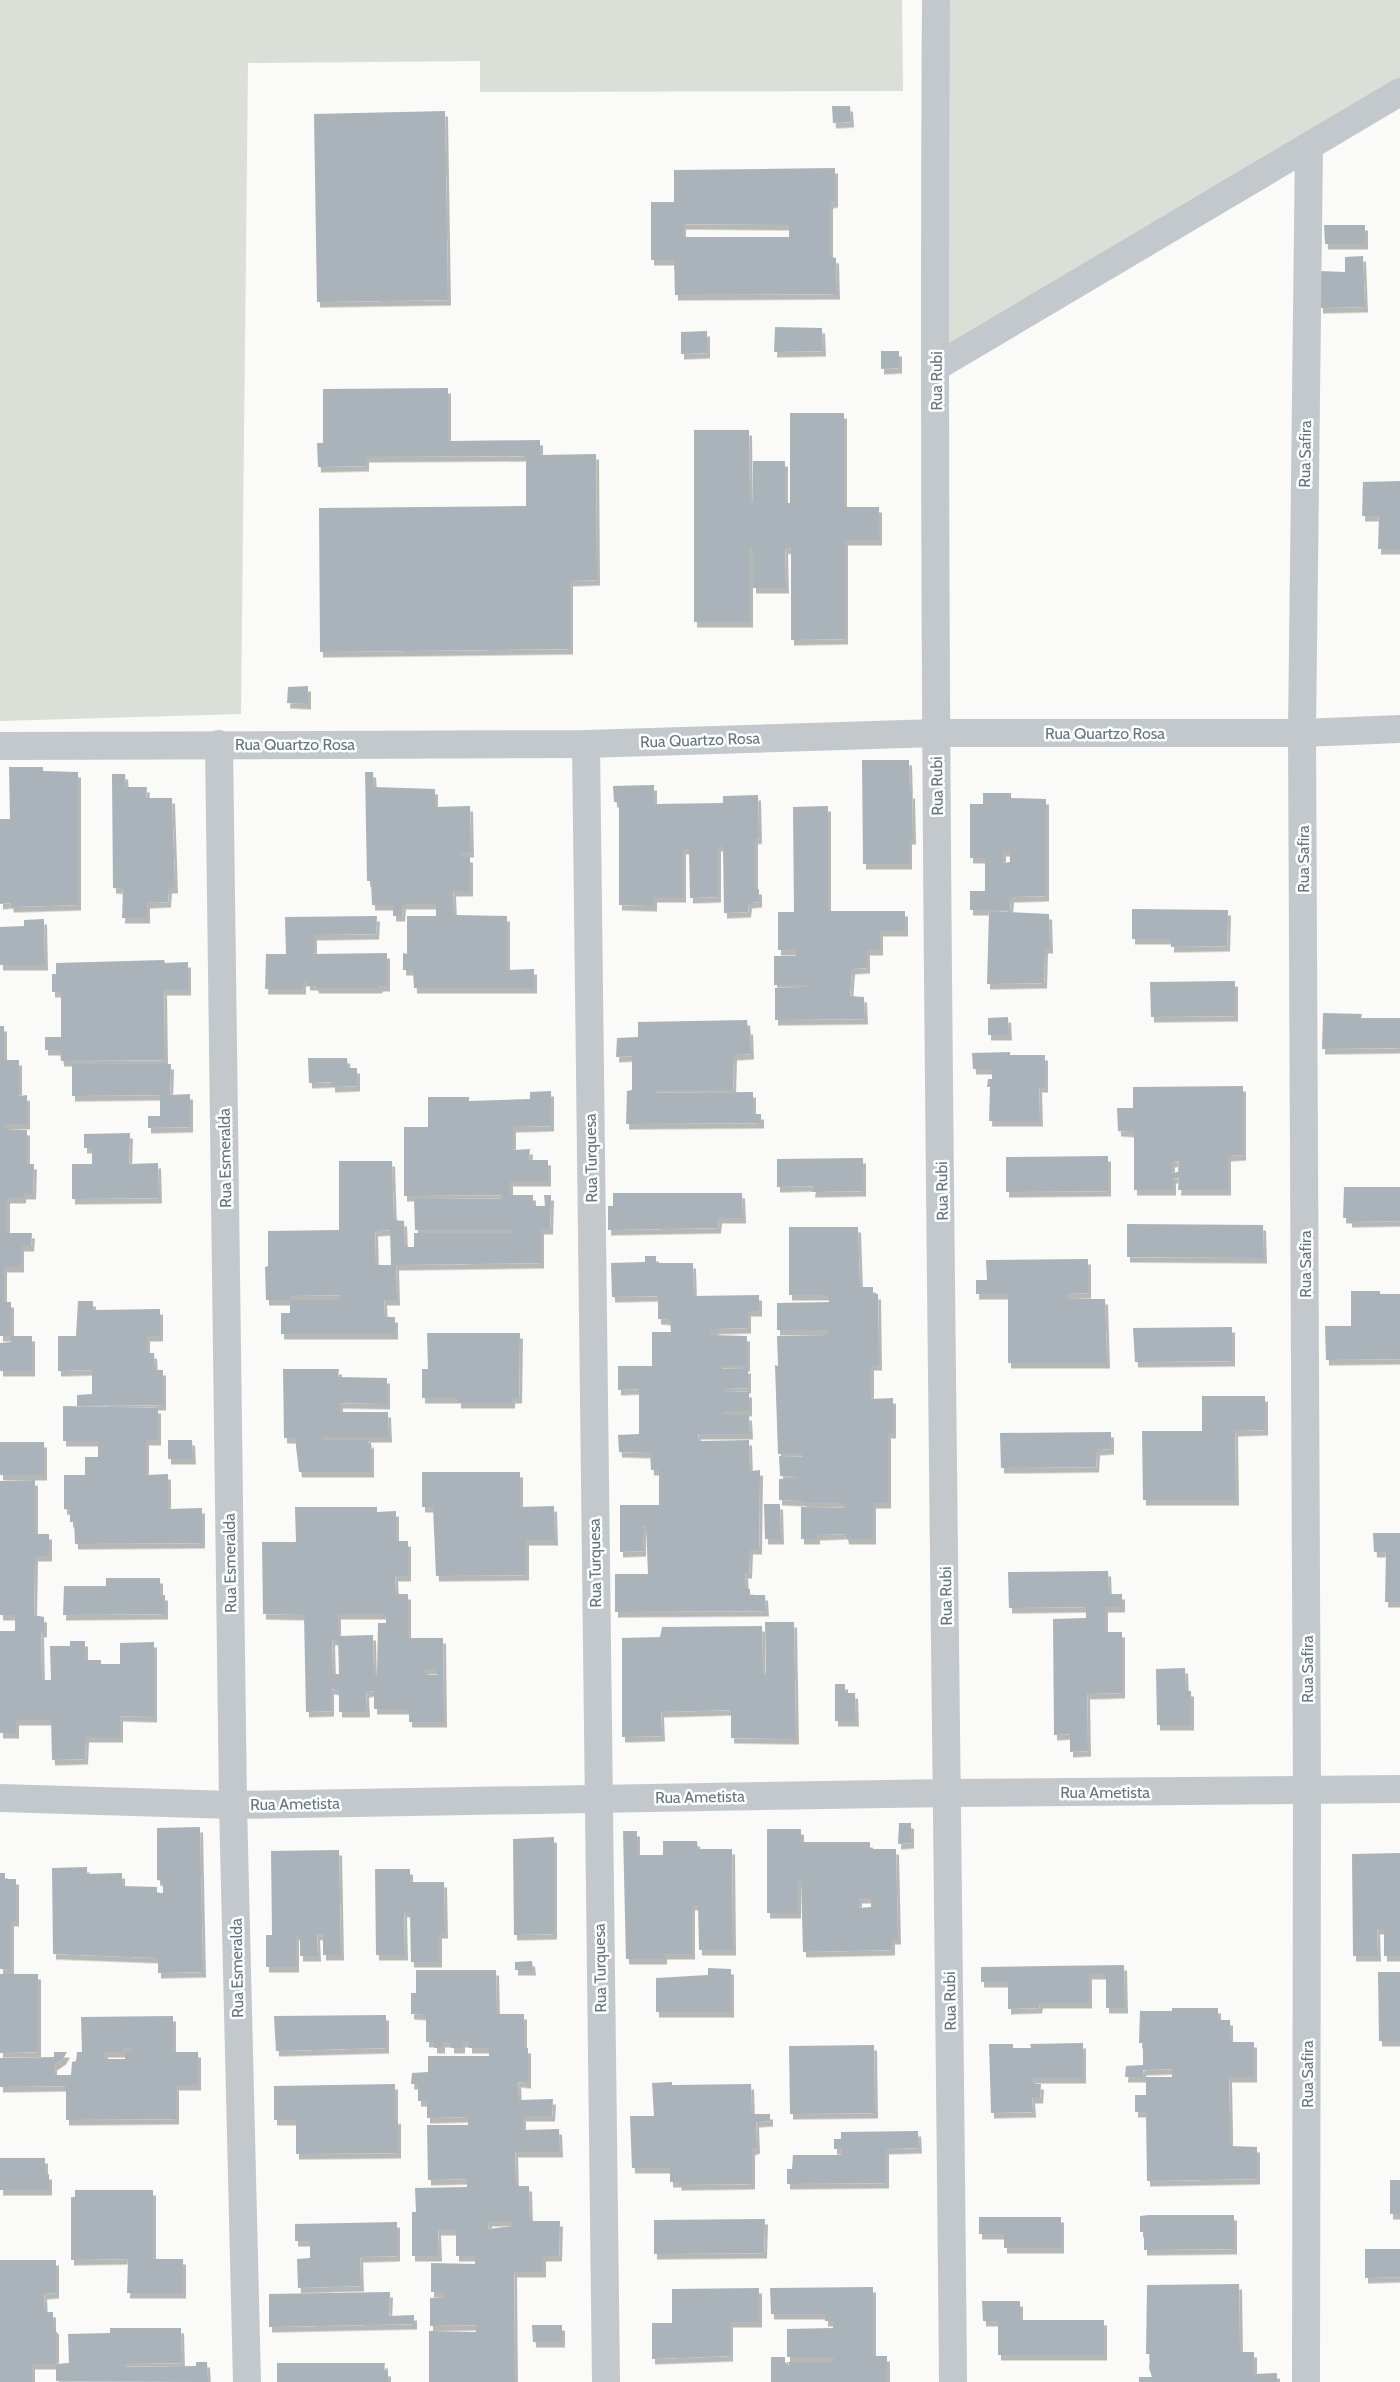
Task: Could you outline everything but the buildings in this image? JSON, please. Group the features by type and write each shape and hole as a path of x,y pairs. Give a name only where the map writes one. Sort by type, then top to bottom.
{"street":[{"name":"Rua Rubi","path":"936,0 937,733 953,2382"},
{"path":"936,367 1400,92"},
{"name":"Rua Safira","path":"1306,2382 1307,1791 1302,733 1309,146"},
{"name":"Rua Quartzo Rosa","path":"0,746 586,744 937,733 1302,733 1400,730"},
{"name":"Rua Esmeralda","path":"219,744 233,1805 247,2382"},
{"name":"Rua Turquesa","path":"586,744 606,2382"},
{"name":"Rua Ametista","path":"0,1798 233,1805 948,1793 1400,1789"}],"shaded area":[{"path":"0,0 902,0 903,91 480,92 480,61 248,63 241,714 0,721"},
{"path":"936,0 1400,0 1400,92 936,367"}]}
